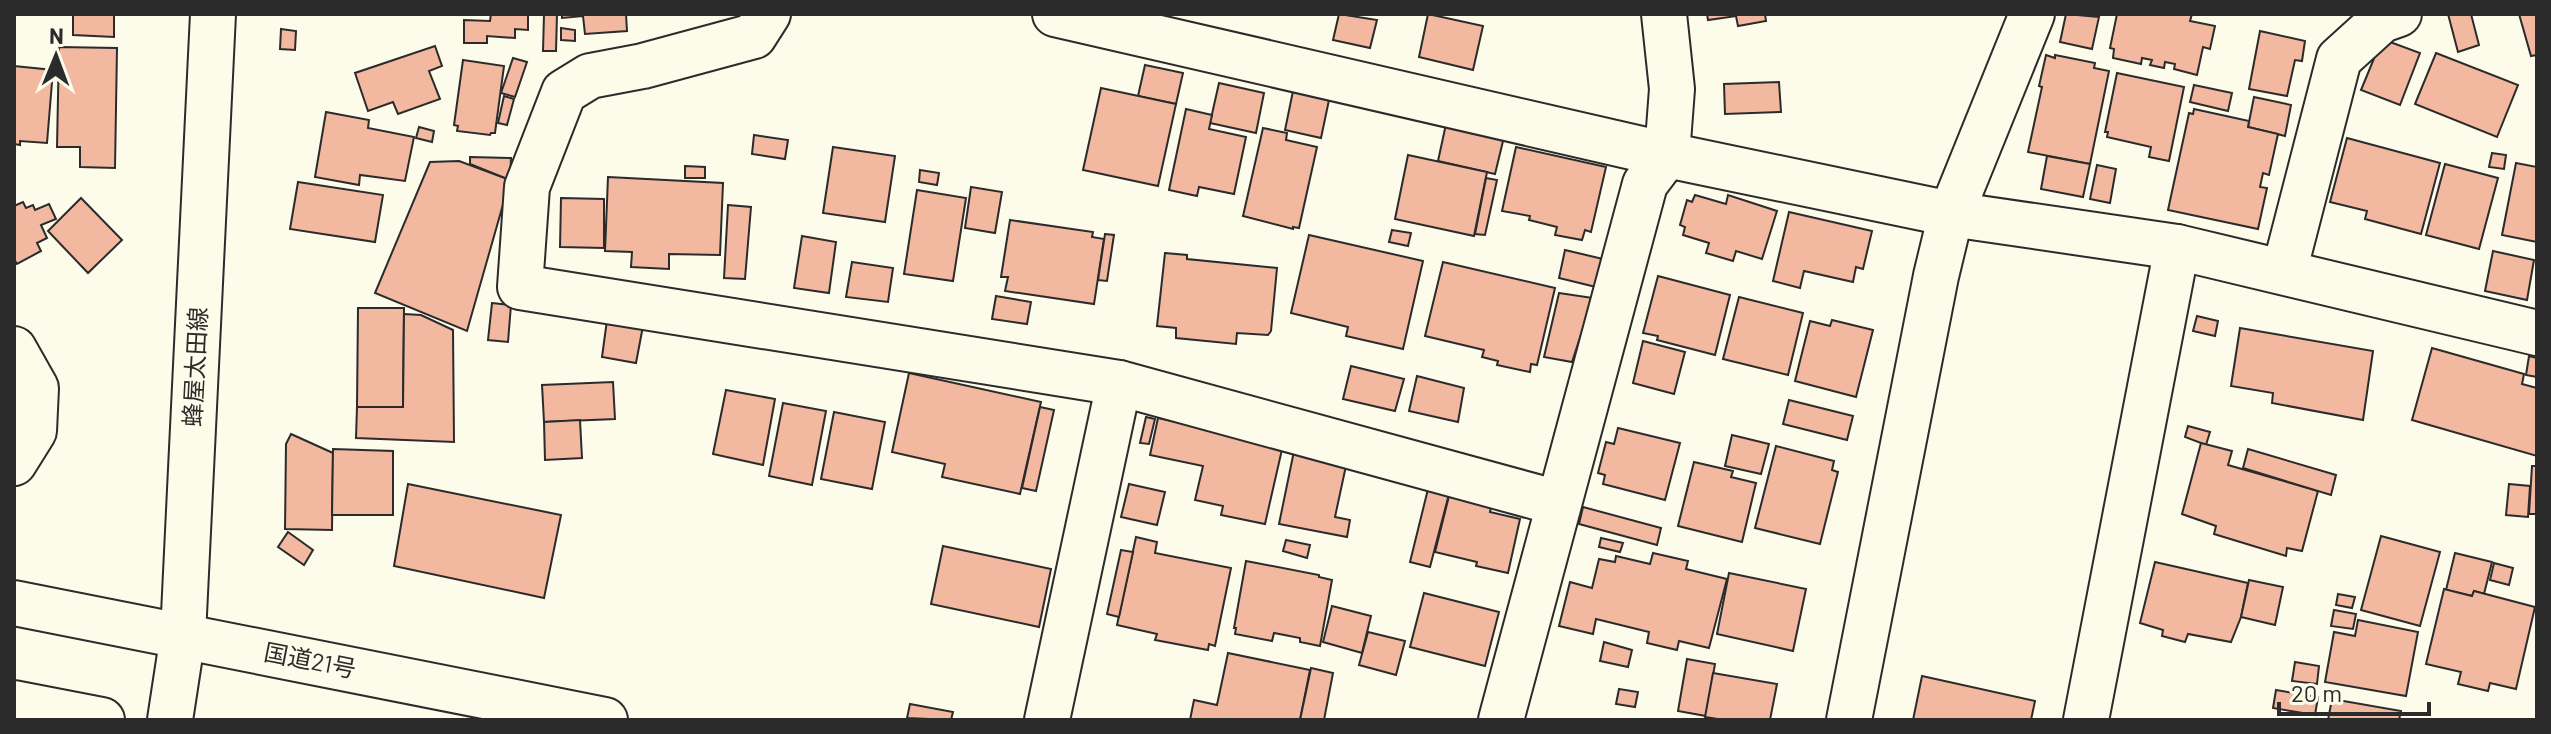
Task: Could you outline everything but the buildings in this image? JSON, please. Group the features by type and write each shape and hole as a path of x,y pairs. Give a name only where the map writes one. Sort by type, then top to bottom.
{"main road":[{"name":"蜂屋太田線","path":"170,720 183,635 213,14"},
{"path":"768,14 754,36 643,66 590,76 564,92 527,187 520,287 1119,383 1558,503"},
{"path":"1055,14 1667,155 1951,214 2177,247 2537,333"},
{"path":"1501,720 1645,184 1667,155 1672,89 1664,14"},
{"path":"1849,720 1936,276 1951,214 2032,14"},
{"path":"2284,272 2339,59 2382,20 2399,14"},
{"path":"2086,720 2177,247"},
{"path":"14,349 36,388 34,431 14,463"},
{"path":"1047,720 1119,383"},
{"name":"国道21号","path":"14,603 605,720"},
{"path":"14,703 102,720"}]}
